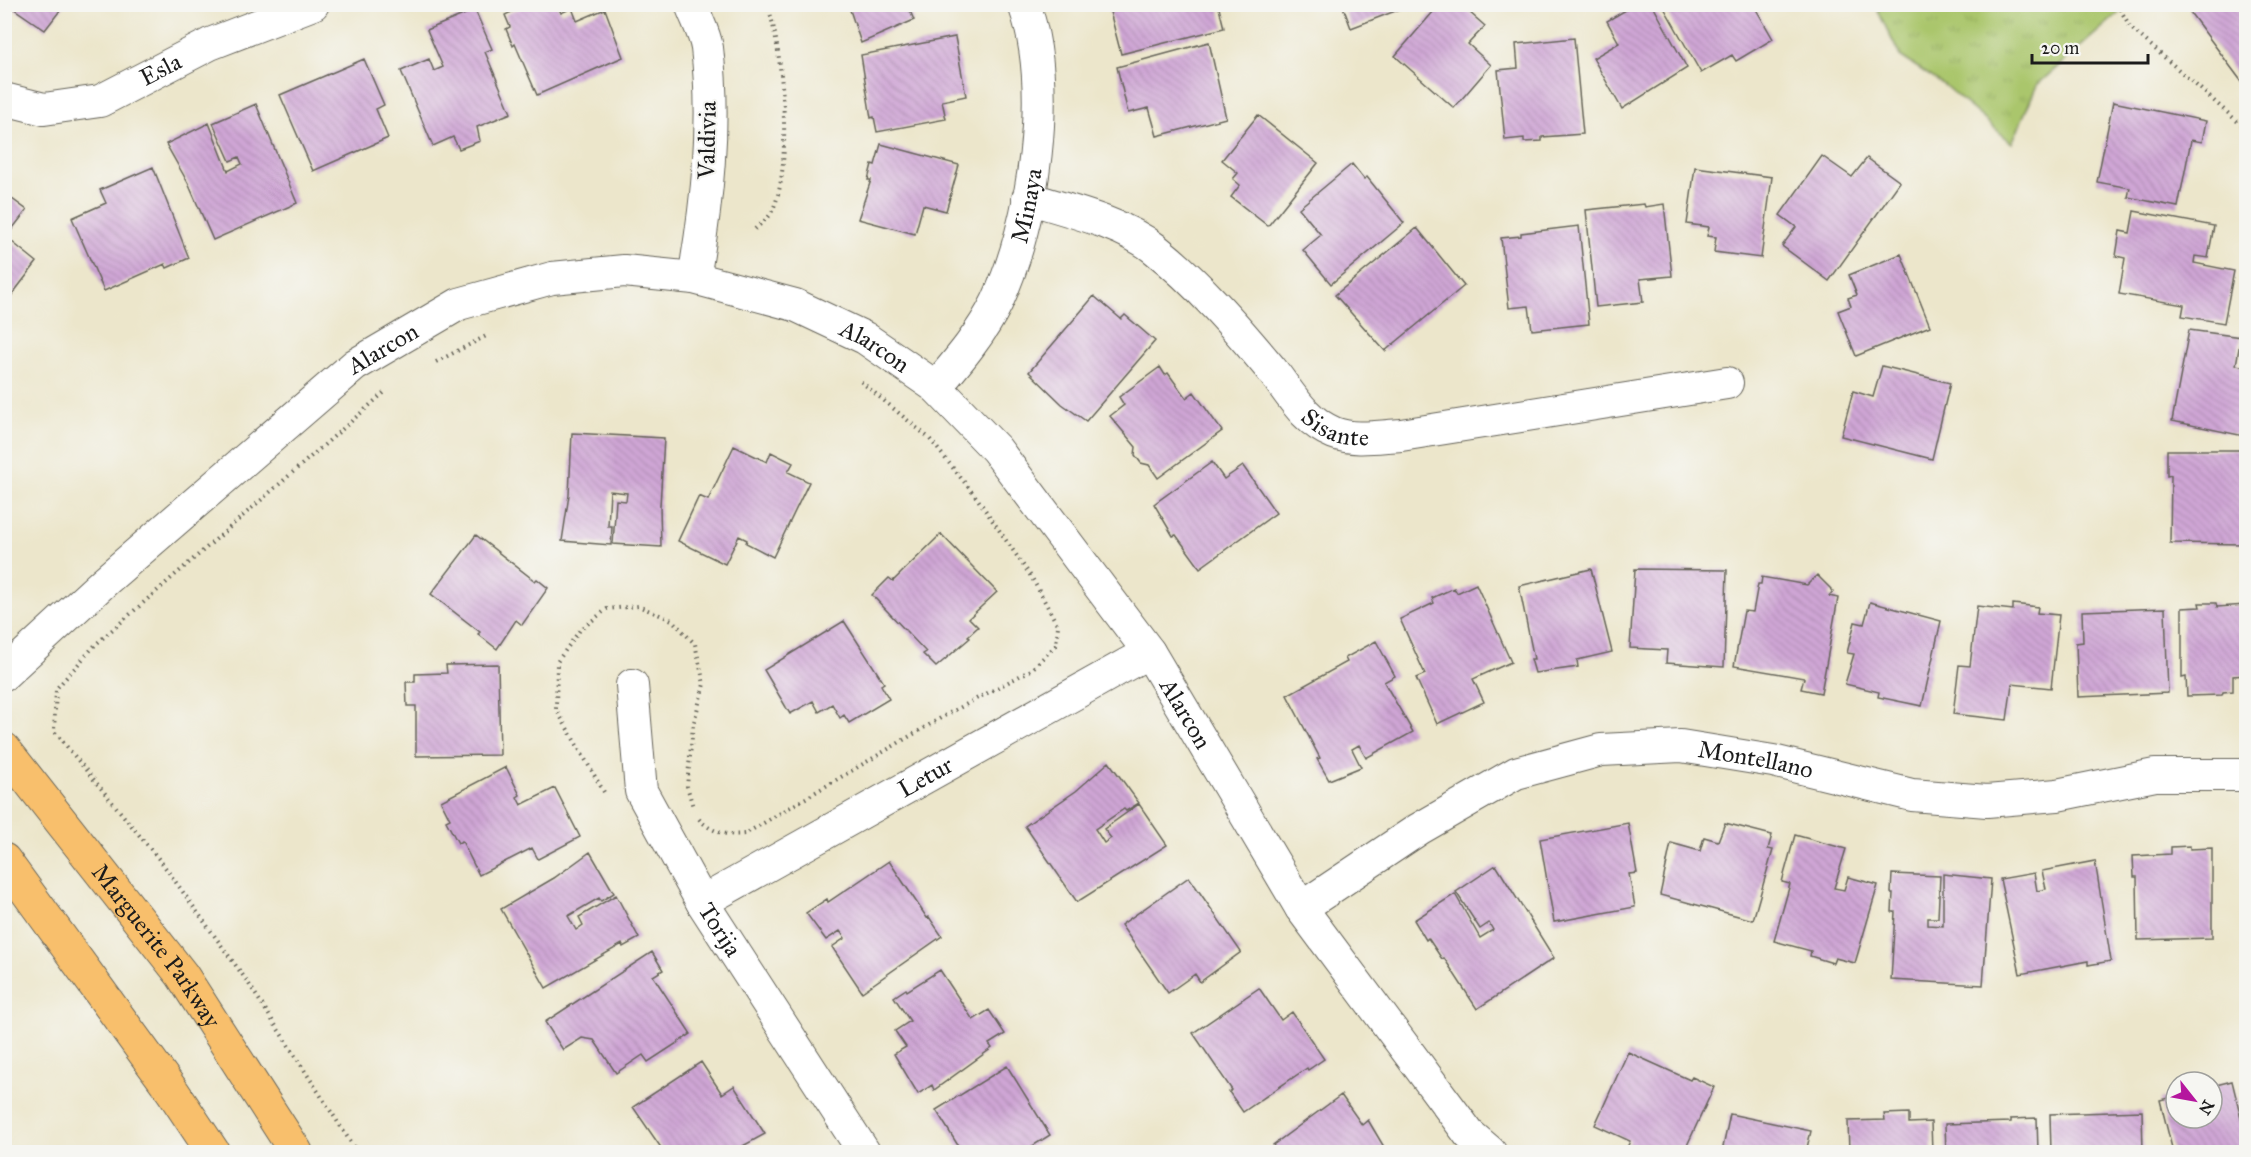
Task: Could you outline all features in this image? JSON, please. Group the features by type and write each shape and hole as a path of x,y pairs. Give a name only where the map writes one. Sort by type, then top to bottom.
{"main road":[{"name":"Marguerite Parkway","path":"4,749 182,975 296,1152"},
{"path":"4,860 173,1092 213,1152"}],"street":[{"name":"Esla","path":"4,99 44,109 100,101 210,44 313,4"},
{"name":"Valdivia","path":"691,4 706,46 710,134 705,209 694,278"},
{"name":"Minaya","path":"936,387 969,347 996,303 1014,255 1028,198 1041,111 1032,28 1024,4"},
{"name":"Sisante","path":"1028,198 1075,212 1151,246 1177,267 1228,320 1271,370 1299,408 1315,423 1335,434 1363,437 1401,435 1727,383"},
{"name":"Alarcon","path":"4,674 105,581 355,365 459,304 552,278 624,271 694,278 795,305 865,338 936,387 996,449 1149,652 1301,908 1469,1134 1490,1152"},
{"name":"Letur","path":"702,902 1149,652"},
{"name":"Torija","path":"632,685 641,791 702,902 864,1152"},
{"name":"Montellano","path":"1301,908 1419,829 1516,773 1601,750 1681,746 1773,761 1912,795 1987,801 2057,795 2155,776 2247,775"}],"path":[{"path":"755,229 771,214 778,196 784,127 780,65 767,4"},
{"path":"2117,4 2131,28 2247,129"},
{"path":"434,364 494,333"},
{"path":"608,798 556,709 557,662 580,630 607,609 638,606 672,620 695,644 704,684 693,726 687,786 695,815 706,826 729,836 745,834 944,716 1031,670 1056,645 1058,626 1032,578 976,498 929,438 854,376"},
{"path":"357,1152 248,981 162,863 54,731 54,710 56,689 96,644 391,386"}],"green space":[{"path":"1875,5 2128,5 2037,85 2012,143 1944,85 1900,56"}],"building":[{"path":"7,4 65,4 45,30"},
{"path":"528,4 557,4 561,13 572,8 577,21 605,9 623,57 537,95 506,29 510,27 505,15"},
{"path":"848,4 907,4 914,20 861,43"},
{"path":"1108,4 1218,4 1224,28 1121,54"},
{"path":"1342,4 1411,4 1411,5 1351,28"},
{"path":"1440,4 1460,4 1485,26 1468,44 1491,65 1454,108 1395,56"},
{"path":"1636,4 1652,4 1687,68 1622,109 1593,58 1619,43 1607,21"},
{"path":"1662,4 1753,4 1773,39 1736,61 1732,55 1701,73"},
{"path":"2197,4 2246,4 2246,78 2242,82 2189,11"},
{"path":"475,10 492,49 485,52 511,113 477,127 480,141 459,149 453,137 433,146 401,71 429,59 434,71 443,67 427,30"},
{"path":"955,37 966,96 942,101 946,119 877,132 874,117 871,118 861,55"},
{"path":"1574,38 1583,134 1542,137 1542,141 1524,142 1524,138 1505,140 1498,70 1518,68 1516,44"},
{"path":"1209,42 1226,118 1157,136 1149,108 1128,113 1117,67"},
{"path":"364,59 384,105 376,109 388,138 313,171 280,95"},
{"path":"2113,102 2206,121 2202,142 2191,140 2178,207 2128,197 2130,188 2097,182"},
{"path":"256,104 297,203 213,240 188,183 166,144 209,123 228,171 242,164 239,157 230,161 213,123"},
{"path":"1258,115 1318,163 1268,226 1231,197 1240,185 1233,179 1238,173 1222,160"},
{"path":"881,144 959,165 946,211 923,205 915,234 858,219 871,180 868,180 872,164 875,165"},
{"path":"1822,156 1852,177 1867,158 1900,182 1829,281 1782,246 1796,227 1780,215"},
{"path":"1352,164 1364,179 1367,177 1404,223 1331,284 1303,250 1321,235 1299,208"},
{"path":"153,167 189,258 167,268 165,264 104,291 72,218 106,203 100,190"},
{"path":"1695,167 1772,177 1761,258 1714,252 1716,237 1707,236 1709,227 1687,224"},
{"path":"4,193 27,210 6,237 37,262 4,305"},
{"path":"1644,204 1645,207 1664,204 1672,276 1640,279 1643,302 1596,307 1586,210"},
{"path":"2134,211 2214,226 2208,258 2195,256 2194,263 2234,271 2224,323 2182,316 2184,305 2119,294 2125,258 2116,256 2120,231 2130,233"},
{"path":"1579,226 1589,324 1532,330 1529,306 1509,308 1501,238 1521,236 1521,233"},
{"path":"1417,228 1464,286 1385,351 1335,295"},
{"path":"1901,254 1930,326 1856,356 1838,311 1851,306 1848,298 1857,295 1849,275"},
{"path":"1094,296 1121,319 1125,315 1155,341 1086,421 1062,404 1029,372"},
{"path":"2189,330 2241,337 2236,365 2246,367 2246,435 2172,421"},
{"path":"1882,366 1950,383 1932,459 1841,436 1853,391 1873,397"},
{"path":"1160,367 1165,375 1168,373 1186,398 1194,392 1222,431 1158,478 1149,465 1141,463 1135,455 1136,447 1110,416 1124,405 1119,397"},
{"path":"572,433 664,438 660,506 661,547 613,544 616,500 626,501 627,493 610,491 608,526 612,526 611,545 562,541 569,495"},
{"path":"734,446 767,462 771,452 793,463 788,472 809,482 773,557 746,543 747,540 739,536 725,564 678,541 699,496 708,500"},
{"path":"2167,450 2246,450 2246,544 2170,543 2171,475 2167,476"},
{"path":"1212,462 1224,479 1243,466 1276,513 1200,568 1176,535 1173,536 1154,504"},
{"path":"941,534 997,592 969,618 978,627 968,636 970,638 936,667 923,654 926,652 872,595 889,578 893,581"},
{"path":"476,535 535,581 537,579 548,588 522,625 516,620 497,649 478,634 480,632 431,594"},
{"path":"1591,569 1612,652 1577,660 1578,667 1535,673 1519,586"},
{"path":"1635,569 1727,570 1724,667 1666,663 1667,650 1630,648"},
{"path":"1817,575 1833,591 1829,596 1838,598 1821,693 1801,689 1804,678 1734,666 1744,611 1753,612 1758,584 1761,584 1762,577 1807,585"},
{"path":"1476,584 1511,662 1473,679 1484,702 1437,724 1416,678 1425,674 1400,619 1434,603 1432,598 1454,588 1457,593"},
{"path":"1870,602 1941,621 1922,706 1878,697 1879,692 1845,684 1854,654 1847,653 1855,622 1864,624"},
{"path":"2199,603 2216,603 2217,607 2246,605 2246,675 2233,676 2233,691 2223,692 2222,695 2187,696 2186,677 2182,678 2182,608 2200,607"},
{"path":"2013,604 2038,607 2037,613 2059,615 2051,688 2012,684 2007,720 1953,714 1959,665 1970,666 1977,606 2013,610"},
{"path":"2165,608 2168,693 2078,697 2076,643 2083,642 2082,611"},
{"path":"844,621 884,683 881,685 889,699 849,723 844,715 840,718 832,704 819,712 813,701 790,714 764,670"},
{"path":"1376,641 1395,676 1384,682 1413,732 1366,758 1359,745 1352,749 1361,767 1329,780 1287,695 1347,662 1345,658"},
{"path":"498,664 500,755 416,756 416,706 407,706 406,682 415,682 415,674 447,673 446,665"},
{"path":"1109,762 1139,803 1126,811 1124,809 1095,829 1104,843 1111,838 1104,829 1139,804 1167,845 1077,902 1025,826 1076,791"},
{"path":"506,767 520,795 517,797 521,805 555,788 580,837 538,859 532,848 479,875 462,841 458,843 446,821 450,819 441,801"},
{"path":"1628,823 1637,873 1629,874 1635,907 1554,922 1540,839"},
{"path":"1725,823 1772,835 1768,849 1773,850 1753,920 1660,895 1671,843 1700,851 1704,837 1718,841"},
{"path":"1795,835 1846,849 1834,888 1844,890 1848,877 1878,885 1855,963 1835,958 1833,963 1810,956 1811,951 1774,941 1790,884 1782,882"},
{"path":"2190,846 2190,849 2212,848 2212,938 2138,940 2137,877 2134,877 2133,856 2171,854 2171,847"},
{"path":"590,852 614,893 601,901 599,898 568,916 576,930 583,925 579,917 616,895 639,938 623,947 622,944 546,988 501,909 554,878"},
{"path":"889,861 927,918 929,917 942,936 862,992 832,947 845,938 840,931 826,940 806,913 827,899 828,902"},
{"path":"2095,861 2111,961 2088,965 2088,961 2020,974 2000,879 2034,873 2037,891 2046,889 2042,871"},
{"path":"1496,865 1554,958 1477,1009 1444,958 1442,959 1428,938 1426,940 1414,920 1455,894 1480,938 1493,930 1489,923 1480,929 1456,892"},
{"path":"1892,874 1940,876 1938,918 1928,918 1928,925 1943,926 1943,874 1991,879 1983,985 1891,980 1895,912 1892,912"},
{"path":"1189,877 1241,952 1200,982 1195,974 1168,993 1121,925"},
{"path":"652,952 663,970 653,976 691,1034 648,1062 643,1055 616,1073 594,1040 582,1038 563,1050 545,1022"},
{"path":"940,970 973,1020 989,1010 1005,1034 989,1044 992,1048 934,1090 932,1085 918,1094 894,1054 906,1047 895,1031 910,1021 894,997"},
{"path":"1259,988 1281,1020 1292,1012 1324,1059 1243,1112 1229,1092 1232,1090 1193,1033"},
{"path":"1628,1052 1690,1080 1692,1077 1714,1087 1684,1152 1625,1152 1630,1141 1595,1125"},
{"path":"701,1062 722,1094 734,1086 765,1134 732,1152 664,1152 633,1107"},
{"path":"1007,1066 1050,1135 1023,1152 962,1152 936,1110"},
{"path":"2232,1081 2246,1138 2246,1152 2173,1152 2168,1130 2224,1130 2224,1083"},
{"path":"1341,1095 1362,1125 1368,1120 1387,1152 1278,1152 1273,1145"},
{"path":"2164,1099 2164,1116 2160,1100"},
{"path":"2142,1111 2143,1152 2051,1152 2050,1114"},
{"path":"1909,1113 1909,1123 1931,1122 1932,1152 1849,1152 1848,1121 1885,1120 1884,1114"},
{"path":"1730,1114 1811,1131 1806,1152 1722,1152"},
{"path":"2037,1118 2038,1152 1946,1152 1945,1124 2011,1122 2011,1119"}]}
